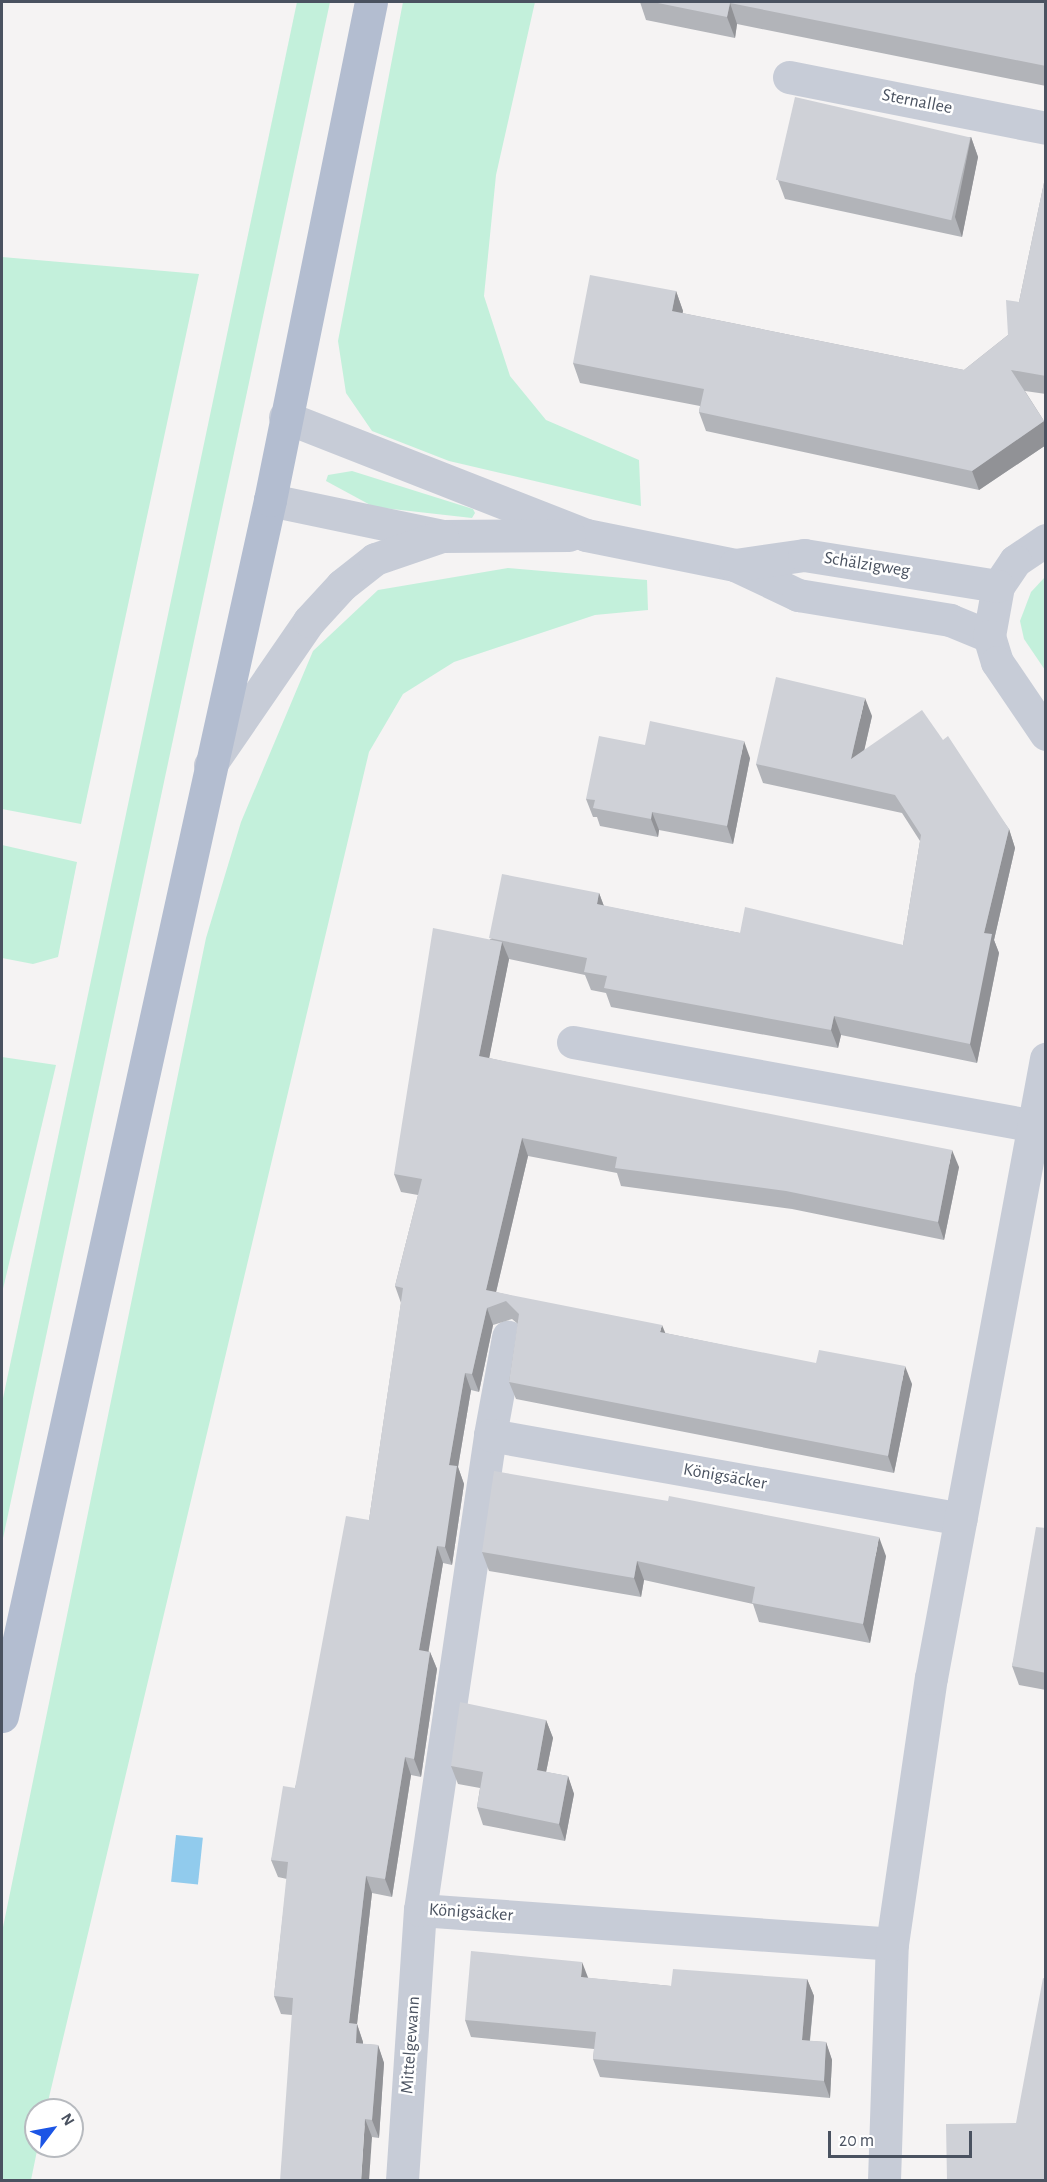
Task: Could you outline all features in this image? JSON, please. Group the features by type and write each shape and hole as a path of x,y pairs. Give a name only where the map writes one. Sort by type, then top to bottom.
{"main road":[{"path":"2,1716 209,766 270,500 285,417 372,2"}],"street":[{"name":"Sternallee","path":"789,77 1046,128"},
{"path":"285,417 586,535"},
{"path":"270,500 442,536 586,535"},
{"name":"Schälzigweg","path":"586,535 735,566 798,595 950,620 989,636"},
{"path":"209,766 309,621 342,585 375,559 442,536"},
{"path":"1046,540 1015,561 998,586 989,636 997,662 1046,734"},
{"name":"Schälzigweg","path":"735,566 804,555 998,586"},
{"path":"573,1042 1031,1125"},
{"path":"884,2181 892,1944 961,1519 1031,1125 1046,1059"},
{"name":"Königsäcker","path":"508,1337 489,1435 420,1910 892,1944"},
{"name":"Königsäcker","path":"489,1435 961,1519"},
{"name":"Mittelgewann","path":"402,2181 420,1910"}],"green space":[{"path":"297,2 330,2 2,1543 2,1403"},
{"path":"403,2 535,2 496,175 484,296 510,376 546,420 639,460 641,506 449,461 372,431 346,393 338,341"},
{"path":"2,257 199,274 81,824 2,809"},
{"path":"352,471 473,509 475,513 472,518 374,507 326,481 328,475"},
{"path":"508,568 647,580 648,610 595,615 454,662 403,694 369,752 49,2098 24,2098 24,2158 36,2158 31,2180 2,2180 2,1932 206,938 241,822 313,651 378,590"},
{"path":"1045,577 1045,670 1024,639 1020,621 1031,592"},
{"path":"2,845 77,862 58,957 33,964 2,958"},
{"path":"2,1057 56,1065 2,1293"}],"water":[{"path":"176,1835 203,1838 198,1885 171,1882"}],"building":[{"path":"653,2 1046,2 1046,66 730,3 727,17"},
{"path":"795,97 970,137 951,220 776,180"},
{"path":"1046,173 1046,376 1011,370 1044,421 972,471 699,412 704,389 573,363 590,275 676,291 672,311 964,370 1008,335 1006,300 1019,302"},
{"path":"776,677 865,698 851,759 922,710 943,740 948,736 1009,829 984,933 992,934 970,1044 834,1016 831,1030 604,988 607,976 584,972 587,958 489,938 502,874 599,893 597,904 740,933 745,907 903,945 921,835 895,795 756,764"},
{"path":"650,721 744,741 727,826 652,812 651,819 593,808 595,800 586,799 599,736 645,745"},
{"path":"433,928 502,942 479,1056 952,1150 938,1222 786,1191 615,1168 617,1157 522,1138 486,1290 662,1325 660,1332 816,1363 819,1350 905,1366 888,1456 509,1382 519,1314 506,1301 487,1308 472,1374 465,1373 449,1465 457,1466 445,1547 437,1546 419,1650 430,1652 414,1759 405,1757 385,1879 366,1876 349,2023 357,2024 356,2043 378,2045 372,2120 365,2119 361,2181 280,2181 293,1998 274,1996 288,1862 271,1860 283,1786 295,1788 346,1516 369,1520 403,1288 395,1286 422,1179 394,1174"},
{"path":"494,1471 668,1501 669,1496 879,1537 863,1624 752,1603 755,1587 637,1561 634,1578 482,1552"},
{"path":"1036,1527 1046,1528 1046,1673 1012,1666"},
{"path":"460,1702 546,1720 537,1770 568,1776 559,1824 477,1807 483,1772 451,1766"},
{"path":"471,1951 582,1962 581,1977 671,1986 673,1969 807,1979 802,2040 826,2042 824,2081 593,2059 596,2032 465,2020"},
{"path":"1043,1978 1046,1979 1046,2181 947,2181 946,2124 1016,2123"}]}
